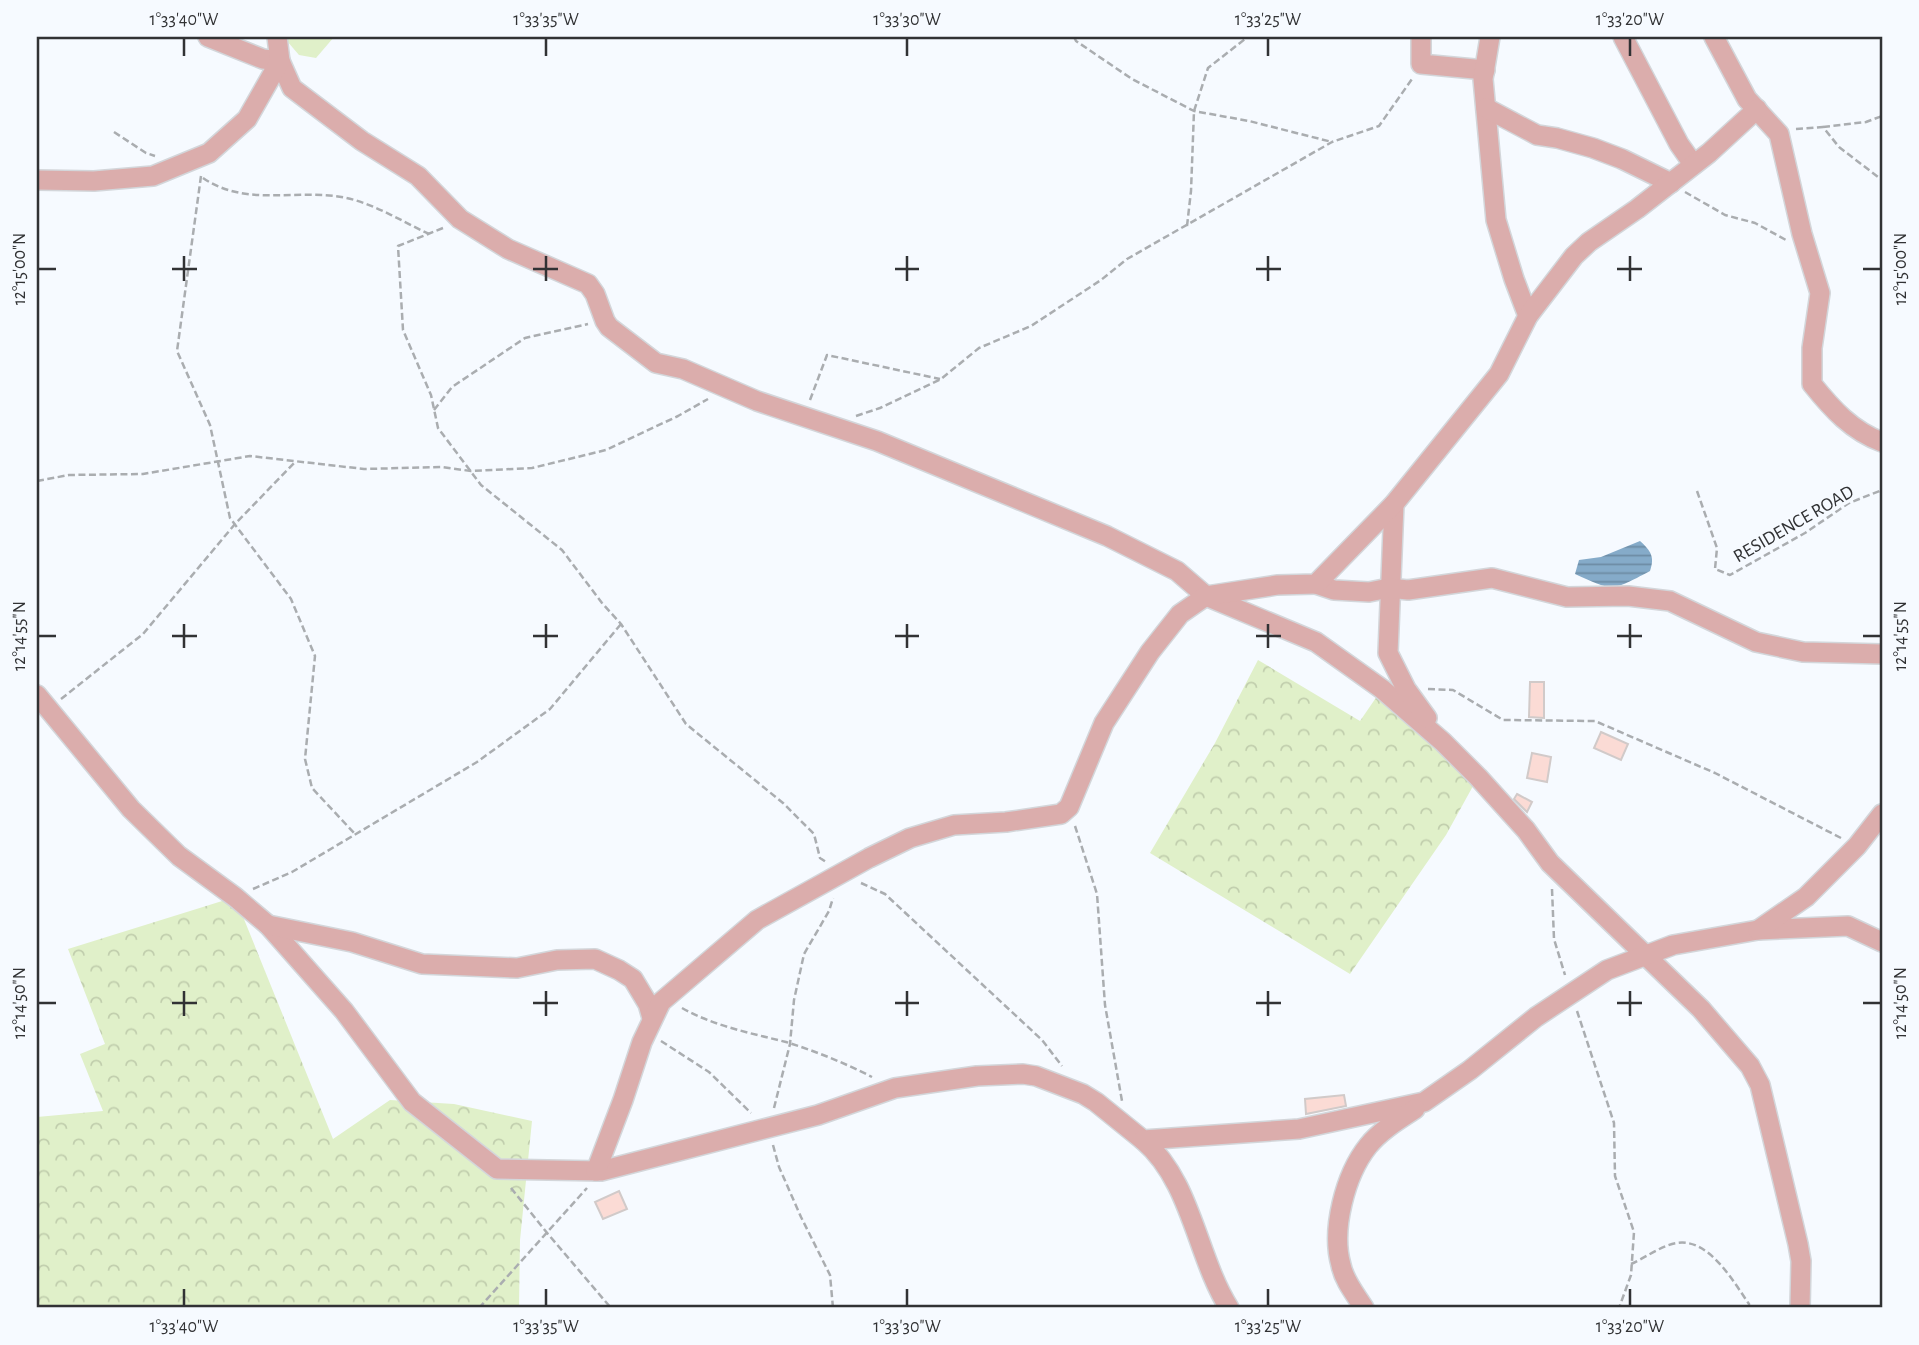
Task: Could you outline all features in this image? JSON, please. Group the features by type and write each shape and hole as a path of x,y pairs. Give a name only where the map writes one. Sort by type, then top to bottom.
{"street":[{"path":"208,37 263,59 279,61"},
{"path":"276,37 279,61 292,88 362,141 418,176 460,219 508,250 583,280 595,294 609,327 656,363 683,369 726,389 877,441 1107,536 1177,571 1206,596 1316,642 1382,689 1443,742 1526,830 1550,863 1701,1009 1750,1066 1760,1085 1801,1261 1800,1308"},
{"path":"1421,37 1421,64 1485,70"},
{"path":"1490,37 1485,70 1486,108 1496,220 1528,316"},
{"path":"1623,37 1679,144 1693,164"},
{"path":"1714,37 1747,99 1779,134 1820,293 1812,348 1812,384 1831,408 1851,425 1882,442"},
{"path":"37,180 94,181 153,176 208,153 247,119 279,61"},
{"path":"1486,108 1537,135 1593,148 1671,183"},
{"path":"1316,584 1394,504 1499,374 1528,316 1574,256 1589,242 1671,183 1757,109"},
{"path":"1394,504 1388,653 1406,689 1443,742"},
{"path":"596,1171 652,1018 664,998 757,920 911,838 954,825 1006,822 1061,814 1069,807 1104,723 1150,652 1177,616 1206,596 1277,585 1316,584 1334,590 1369,592 1390,588 1408,590 1492,578 1567,597 1628,596 1670,601 1756,642 1802,652 1882,654"},
{"path":"42,702 131,810 179,856 268,925 344,1010 412,1102 496,1169 596,1171 769,1129 895,1088 976,1076 1036,1076 1083,1094 1096,1102 1156,1151 1185,1200 1215,1286 1229,1308"},
{"path":"1758,930 1806,897 1857,846 1882,814"},
{"path":"268,925 352,942 422,964 517,968 557,960 595,959 633,979 648,1004 652,1018"},
{"path":"1364,1308 1341,1266 1338,1224 1351,1176 1368,1145 1384,1130 1470,1070 1536,1017 1607,970 1673,946 1758,930 1848,926 1882,942"},
{"path":"1143,1140 1299,1129 1424,1102"}],"path":[{"path":"1074,37 1132,79 1194,111 1249,121 1332,142"},
{"path":"1187,226 1194,111 1208,68 1245,37"},
{"path":"828,425 880,408 941,379 979,348 1031,326 1101,280 1127,259 1332,142 1379,126 1421,64"},
{"path":"1779,134 1797,129 1866,122 1882,116"},
{"path":"1823,127 1839,147 1882,180"},
{"path":"114,132 146,153 181,164 215,186 264,197 344,198 364,203 429,234"},
{"path":"201,177 177,351 209,425 230,518 291,599 315,656 305,760 312,788 355,834"},
{"path":"1671,183 1725,215 1755,222 1773,231 1809,256"},
{"path":"460,219 398,246 403,330 431,395 438,428 481,485 562,550 621,624 686,723 783,803 814,834 820,858 841,874 885,894 1042,1040 1083,1094"},
{"path":"434,410 452,387 525,338 551,330 605,321"},
{"path":"804,417 827,355 941,379"},
{"path":"37,481 69,475 143,474 250,456 364,469 441,467 471,471 532,468 606,450 678,416 726,389"},
{"path":"42,702 144,634 235,524 296,461"},
{"name":"RESIDENCE ROAD","path":"1697,491 1717,548 1715,569 1730,575 1805,533 1849,503 1882,490"},
{"path":"235,897 292,872 477,762 550,709 621,624"},
{"path":"1406,689 1453,690 1503,720 1595,721 1715,773 1857,846"},
{"path":"1069,807 1097,894 1105,1005 1122,1101"},
{"path":"1550,863 1554,939 1614,1123 1615,1176 1634,1233 1631,1275 1619,1308"},
{"path":"833,1308 830,1275 779,1167 769,1129 790,1044 794,1000 804,954 829,911 841,874"},
{"path":"664,998 703,1020 790,1044 851,1066 895,1088"},
{"path":"652,1018 659,1040 709,1072 769,1129"},
{"path":"496,1169 611,1308"},
{"path":"480,1308 594,1181 596,1171"},
{"path":"1631,1265 1675,1243 1695,1243 1726,1269 1749,1308"}],"green space":[{"path":"287,37 334,37 316,58 299,55 287,41"},
{"path":"1258,660 1360,721 1382,689 1478,777 1446,835 1350,974 1150,853 1215,743"},
{"path":"235,897 333,1139 390,1100 454,1104 532,1121 520,1240 519,1308 37,1308 37,1117 103,1111 80,1054 105,1044 68,949"}],"water":[{"path":"1640,541 1649,551 1652,562 1650,571 1637,578 1613,587 1575,574 1579,560 1601,557"}],"building":[{"path":"1530,682 1544,682 1544,718 1529,717"},
{"path":"1601,732 1628,744 1621,760 1594,748"},
{"path":"1532,753 1551,757 1547,782 1527,778"},
{"path":"1517,794 1532,802 1527,812 1514,799"},
{"path":"1344,1095 1346,1106 1306,1114 1305,1099"},
{"path":"619,1191 627,1209 603,1219 595,1202"}]}
